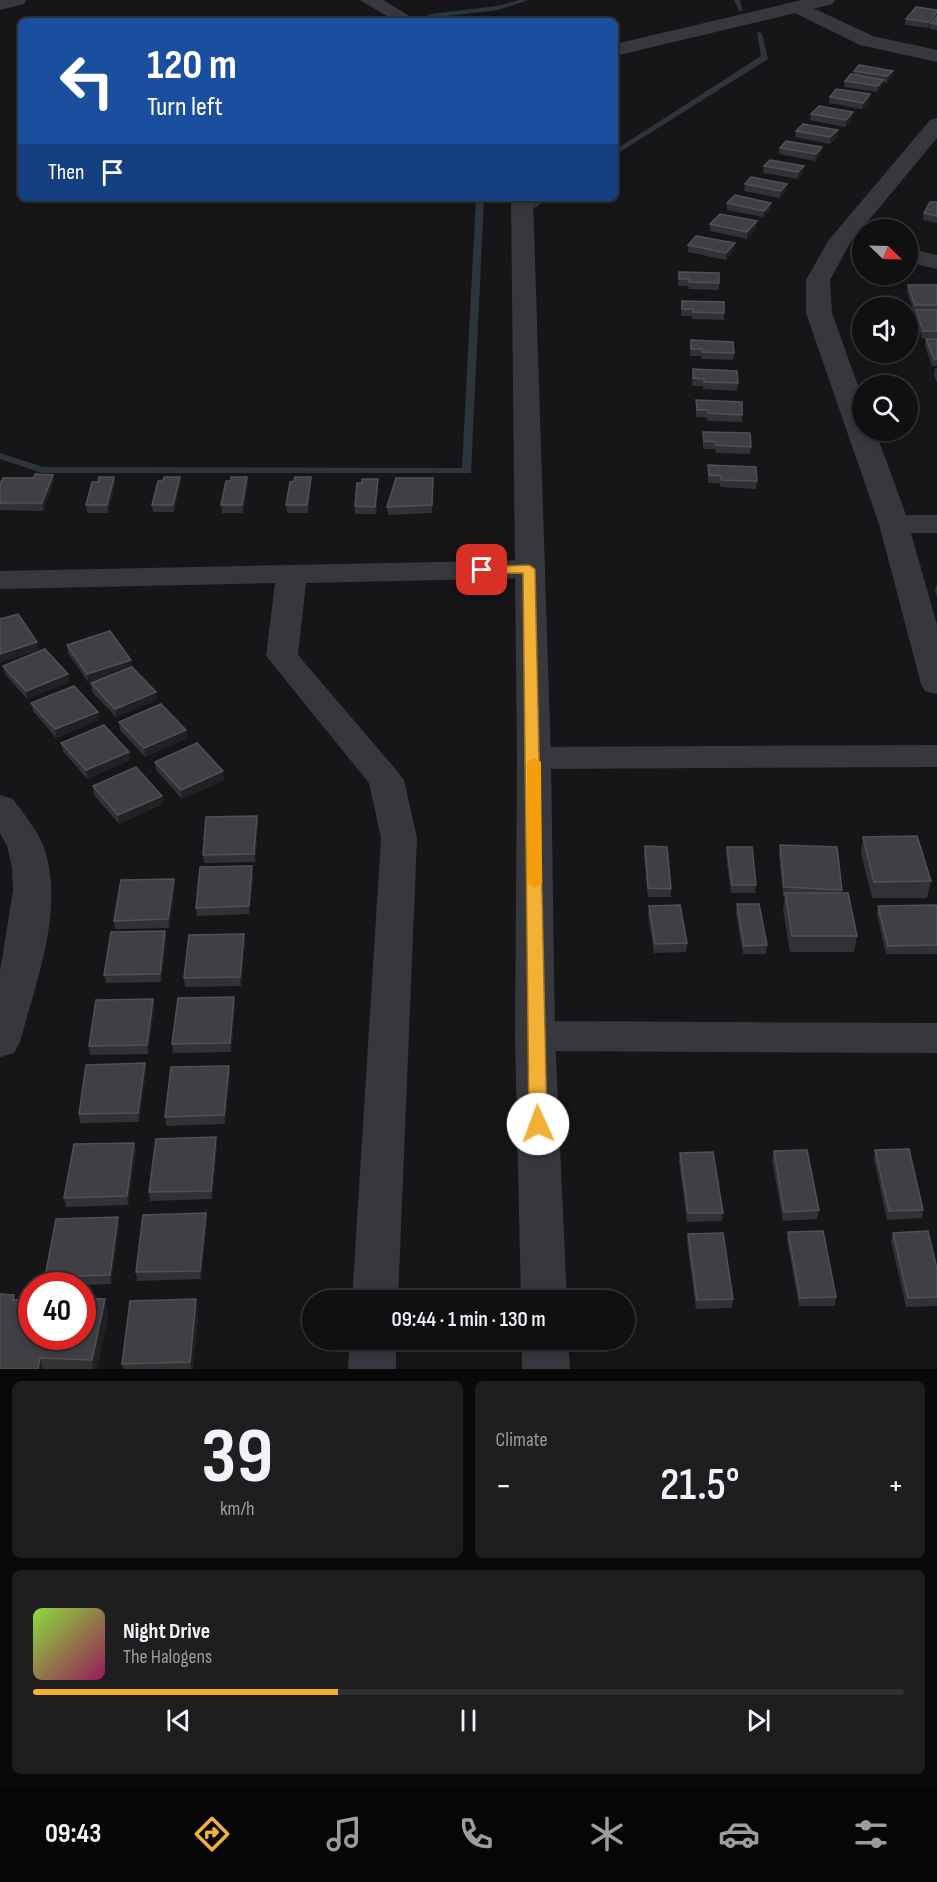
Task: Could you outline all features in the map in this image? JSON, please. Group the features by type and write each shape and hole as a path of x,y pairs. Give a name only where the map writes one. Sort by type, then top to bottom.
{"street":[{"path":"0,4 16,0"},
{"path":"369,0 403,18"},
{"path":"618,49 826,0"},
{"path":"798,7 867,41 937,56"},
{"path":"937,124 928,147 851,243 818,280 819,313 894,524 937,684"},
{"path":"522,201 534,758 535,1036 544,1290"},
{"path":"918,257 937,261"},
{"path":"894,524 937,524"},
{"path":"0,580 529,569"},
{"path":"291,575 282,656 386,780 399,838 376,1290"},
{"path":"534,758 937,756"},
{"path":"0,807 25,846 33,896 26,941 0,1042"},
{"path":"535,1036 937,1038"},
{"path":"372,1369 373,1350"},
{"path":"545,1350 546,1369"}],"building":[{"path":"916,7 937,10 937,12 929,22 906,19"},
{"path":"937,16 937,24 931,23"},
{"path":"859,65 893,71 887,76 854,71"},
{"path":"851,74 883,80 878,86 845,81"},
{"path":"836,89 870,94 863,103 830,97"},
{"path":"819,106 853,112 846,120 811,114"},
{"path":"803,124 838,130 830,137 796,131"},
{"path":"786,141 822,147 816,154 780,148"},
{"path":"770,160 804,166 798,172 764,166"},
{"path":"751,177 787,184 781,191 745,184"},
{"path":"735,195 771,203 764,211 727,203"},
{"path":"930,202 937,202 937,216 924,213"},
{"path":"720,214 757,221 747,232 710,224"},
{"path":"696,236 735,243 726,253 688,245"},
{"path":"679,272 719,273 719,283 689,282 689,279 679,279"},
{"path":"908,285 937,285 937,305 918,305 918,297 912,297"},
{"path":"682,301 724,302 724,313 693,312 693,309 682,309"},
{"path":"918,310 937,310 937,331 923,331"},
{"path":"926,339 937,339 937,359 934,359"},
{"path":"691,340 733,342 734,353 702,352 702,349 691,349"},
{"path":"693,369 737,371 738,383 704,382 704,379 693,378"},
{"path":"696,400 742,402 742,415 697,410"},
{"path":"703,432 750,433 751,447 716,445 716,442 704,441"},
{"path":"708,465 756,467 757,481 721,480 721,476 709,475"},
{"path":"35,474 53,475 42,503 0,503 0,484 3,478 33,478"},
{"path":"99,477 114,477 107,505 86,505 92,482 98,482"},
{"path":"164,477 180,477 173,505 152,505 158,481 163,481"},
{"path":"231,477 247,477 242,505 221,505 226,481 231,481"},
{"path":"295,477 311,477 307,505 286,505 290,482 294,481"},
{"path":"396,478 433,478 432,505 387,507"},
{"path":"362,479 378,479 375,507 355,506 357,483 362,483"},
{"path":"18,614 37,642 0,654 0,619"},
{"path":"110,631 131,660 87,674 67,645"},
{"path":"45,649 68,674 26,691 3,666"},
{"path":"132,667 156,692 115,709 91,683"},
{"path":"74,686 98,712 55,729 31,703"},
{"path":"161,704 186,730 144,748 119,722"},
{"path":"104,725 129,752 86,770 61,743"},
{"path":"197,743 223,771 181,790 155,762"},
{"path":"136,767 162,796 118,815 93,786"},
{"path":"257,816 254,854 203,855 206,817"},
{"path":"917,836 931,881 874,882 863,837"},
{"path":"780,845 837,847 842,890 784,887"},
{"path":"645,846 667,847 671,889 648,888"},
{"path":"727,847 752,847 756,885 732,885"},
{"path":"252,866 249,906 196,908 200,867"},
{"path":"174,879 168,919 114,921 121,880"},
{"path":"785,893 848,893 857,936 792,936"},
{"path":"737,904 759,904 767,945 744,946"},
{"path":"680,905 687,943 655,944 649,906"},
{"path":"936,905 937,945 888,946 878,906"},
{"path":"165,931 160,974 104,975 111,932"},
{"path":"244,934 240,977 184,978 189,935"},
{"path":"234,997 230,1043 172,1044 178,998"},
{"path":"153,999 147,1045 89,1046 96,1000"},
{"path":"145,1063 138,1113 79,1114 86,1065"},
{"path":"229,1066 224,1115 165,1117 171,1067"},
{"path":"216,1137 211,1191 149,1192 156,1139"},
{"path":"134,1143 127,1196 64,1198 74,1144"},
{"path":"909,1149 923,1210 889,1211 875,1150"},
{"path":"807,1150 819,1210 784,1212 774,1151"},
{"path":"713,1152 723,1213 688,1213 680,1153"},
{"path":"206,1213 200,1271 136,1272 143,1215"},
{"path":"118,1217 110,1275 96,1275 96,1272 46,1272 56,1219"},
{"path":"823,1231 836,1297 800,1298 788,1232"},
{"path":"928,1231 937,1269 937,1297 908,1298 893,1233"},
{"path":"723,1233 733,1299 697,1300 688,1234"},
{"path":"0,1294 14,1295 13,1300 18,1300 18,1350 94,1350 92,1360 40,1358 38,1369 0,1369"},
{"path":"96,1299 105,1299 96,1341"},
{"path":"196,1299 190,1362 122,1364 130,1301"}],"waterway":[{"path":"430,16 498,8 526,0"},
{"path":"737,0 741,10"},
{"path":"618,151 765,57 759,33"},
{"path":"0,456 42,470 467,471 480,201"},
{"path":"526,217 526,210 540,201"}],"slow traffic":[{"path":"534,762 535,883"}],"route":[{"path":"482,570 529,569 534,758 535,1036 538,1124"}]}
